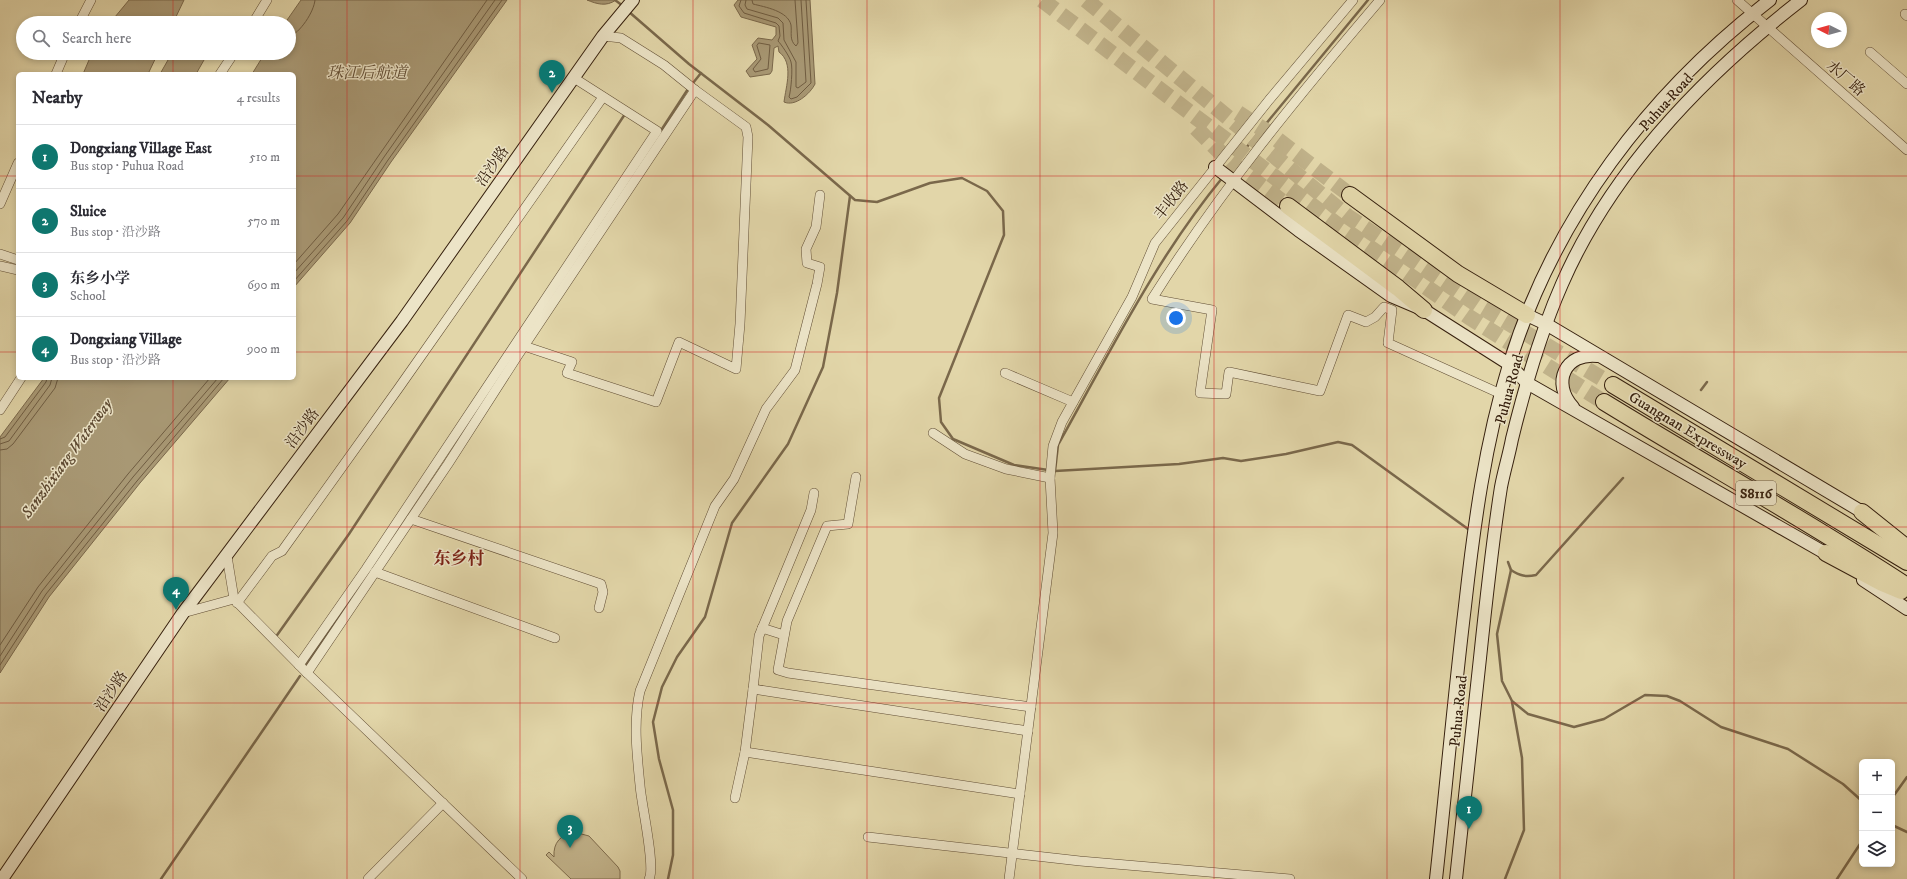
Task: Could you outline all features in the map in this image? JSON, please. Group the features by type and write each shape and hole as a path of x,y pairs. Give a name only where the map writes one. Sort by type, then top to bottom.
{"highway":[{"path":"1350,195 1458,274 1527,315"},
{"path":"1288,206 1398,288 1424,310"},
{"name":"Guangnan Expressway","path":"1614,385 1907,562"},
{"name":"Guangnan Expressway","path":"1604,402 1691,456 1834,538 1907,586"},
{"path":"1862,512 1907,548"},
{"path":"1826,553 1882,583 1907,593"}],"main road":[{"name":"沿沙路","path":"2,879 184,613 402,321 603,36 633,0"},
{"name":"Puhua Road","path":"1436,879 1460,648 1474,533 1489,441 1509,364 1527,315 1555,252 1581,205 1605,168 1637,127 1670,89 1752,14 1770,0"},
{"name":"Puhua Road","path":"1456,879 1492,556 1502,485 1527,383 1546,324 1562,283 1584,240 1621,181 1670,119 1708,79 1766,26 1801,0"},
{"path":"1216,167 1298,230 1391,296 1424,310 1509,364 1527,383 1577,410 1682,473 1826,553 1907,610"},
{"path":"1527,315 1546,324 1907,539"},
{"path":"1577,410 1570,403 1563,389 1563,376 1565,369 1569,363 1580,356 1600,356"}],"street":[{"path":"83,16 91,0"},
{"path":"257,16 267,0"},
{"name":"丰收路","path":"1009,879 1054,533 1050,478 1053,446 1062,422 1132,297 1155,243 1353,0"},
{"path":"1380,0 1303,92 1185,246 1152,298 1212,310 1200,393 1226,394 1229,372 1320,391 1348,315 1366,322 1375,317 1384,306 1392,310 1388,343 1501,394"},
{"path":"1737,0 1752,14"},
{"name":"水厂路","path":"1752,14 1907,150"},
{"path":"524,346 572,362 567,373 656,402 679,342 736,369 748,137 746,127 695,90 664,65 621,38 603,36"},
{"path":"1870,52 1907,84"},
{"path":"57,72 62,60"},
{"path":"221,72 229,60"},
{"path":"299,666 366,569 657,131 574,78"},
{"path":"307,673 411,519 524,346 695,90"},
{"path":"184,613 235,601 272,556 282,551 398,389 603,96"},
{"path":"0,204 16,168"},
{"path":"649,879 651,863 640,786 636,707 640,691 715,506 734,478 766,409 794,370 817,284 820,267 807,263 806,249 816,227 820,195"},
{"path":"0,254 16,259"},
{"path":"0,266 16,270"},
{"path":"1005,373 1074,402"},
{"path":"0,410 20,380"},
{"path":"933,433 966,454 1006,469 1050,478"},
{"path":"856,477 848,524 827,526 787,621 778,670 788,673 1031,707"},
{"path":"735,798 745,752 759,636 811,510 814,493"},
{"path":"411,519 601,584 603,592 599,608"},
{"path":"227,556 235,601 299,666 522,879"},
{"path":"375,572 555,638"},
{"path":"762,628 784,635"},
{"path":"753,689 1028,731"},
{"path":"745,752 1020,794"},
{"path":"368,879 443,803"},
{"path":"868,837 1080,861 1290,879"}],"shaded area":[{"path":"574,832 589,836 618,867 620,871 620,879 571,879 546,855 549,852 554,857 556,843 565,835"}],"water":[{"path":"129,0 184,0 176,16 116,16"},
{"name":"珠江后航道","path":"301,0 507,0 391,162 350,223 296,285 296,72 253,72 261,60 296,60 296,16 290,16"},
{"path":"587,0 616,0 609,4 598,4"},
{"path":"738,0 810,0 815,84 810,92 802,99 793,103 784,102 788,68 784,57 779,52 778,46 774,48 772,71 770,74 750,77 746,71 757,59 752,45 758,38 772,40 776,35 776,27 741,17 734,5"},
{"path":"89,60 155,60 149,72 84,72"},
{"path":"168,60 204,60 197,72 161,72"},
{"name":"Sanzhixiang Waterway","path":"43,380 228,380 140,483 49,597 0,673 0,437"}],"waterway":[{"path":"615,0 623,6"},
{"path":"1227,171 1368,0"},
{"path":"628,11 689,64 768,125 855,200 877,202 930,183 962,178 987,191 1003,211 1004,235 939,398 941,422 953,439 1014,465 1055,471 1179,464 1223,458 1241,461 1286,454 1338,442 1352,445 1468,529"},
{"path":"693,83 701,73"},
{"path":"660,132 688,89"},
{"path":"275,638 349,534 625,114"},
{"path":"1055,471 1058,445 1134,307 1176,240 1223,177"},
{"path":"668,879 673,855 673,810 659,759 653,722 662,687 677,657 705,617 732,523 788,444 823,367 837,293 850,196"},
{"path":"1701,390 1707,382"},
{"path":"1511,570 1523,576 1536,575 1623,478"},
{"path":"1508,562 1511,570 1497,634 1502,681 1512,701 1528,714 1574,727 1604,719 1645,695 1667,696 1680,701 1721,727 1788,749 1843,784 1859,798"},
{"path":"307,664 350,599"},
{"path":"161,879 300,676"},
{"path":"1505,879 1524,830 1522,758 1512,702"},
{"path":"1894,795 1907,777"},
{"path":"1895,826 1907,832"},
{"path":"1837,879 1859,846"}],"tunnel":[{"path":"1042,0 1339,226 1469,317 1604,402"},
{"path":"1086,0 1347,216 1478,305 1613,385"},
{"path":"1238,113 1266,131 1350,195"},
{"path":"1196,128 1230,162 1288,206"}],"place":[{"name":"Sluice","path":"552,93"},
{"name":"Dongxiang Village","path":"176,610"},
{"name":"Dongxiang Village East","path":"1469,829"},
{"name":"东乡小学","path":"570,848"}],"district":[{"name":"东乡村","path":"459,558"}]}
